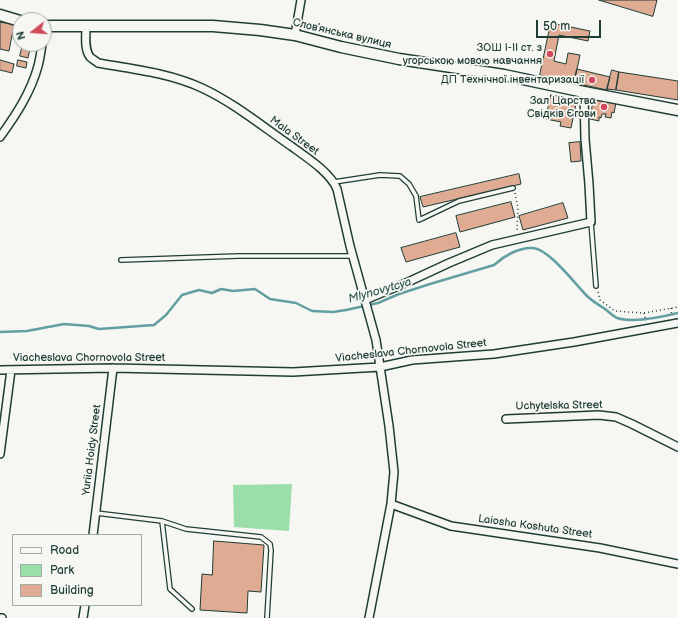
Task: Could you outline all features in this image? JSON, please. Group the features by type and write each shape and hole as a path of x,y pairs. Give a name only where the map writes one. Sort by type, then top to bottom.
{"street":[{"path":"295,35 301,0"},
{"path":"0,15 12,19"},
{"name":"Словʼянська вулиця","path":"52,28 86,26 213,26 260,30 295,35 341,47 399,59 504,75 678,110"},
{"name":"Mala Street","path":"86,26 87,49 89,56 98,63 156,73 187,82 202,89 236,107 301,153 329,176 334,182 376,340 389,426 394,472 391,504 369,618"},
{"path":"0,137 26,97 38,66 41,52"},
{"path":"365,300 408,282 449,262 492,245 591,222 585,139 584,92"},
{"name":"Viacheslava Chornovola Street","path":"0,370 113,368 293,372 380,367 412,360 494,354 574,342 678,323"},
{"name":"Yuriia Hoidy Street","path":"93,534 113,368"},
{"path":"0,454 11,370"},
{"name":"Uchytelska Street","path":"506,419 599,415 616,417 678,447"},
{"name":"Laiosha Koshuta Street","path":"391,504 451,526 600,548 678,564"},
{"path":"83,618 85,606"}],"lane":[{"path":"334,182 380,175 400,176 409,184 416,196 419,220 459,201 513,188"},
{"path":"591,222 596,286"},
{"path":"121,260 239,256 353,256"},
{"path":"96,513 162,521 186,529 261,537 270,544 271,550 267,618"},
{"path":"162,521 170,589 192,609"}],"path":[{"path":"513,188 518,208 517,240"},
{"path":"596,286 600,300 615,311 644,313 678,306"}],"green space":[{"path":"292,484 289,531 234,527 233,485"}],"building":[{"path":"599,0 657,0 653,16"},
{"path":"5,21 9,21 8,23 12,24 12,35 9,51 0,49 0,22 5,23"},
{"name":"ЗОШ І-ІІ ст. з угорською мовою навчання","path":"551,23 590,31 588,41 559,35 554,61 566,64 568,53 580,55 574,83 540,75"},
{"path":"21,52 29,52 28,58 20,56"},
{"path":"0,60 14,64 12,73 0,70"},
{"path":"18,60 27,62 26,68 17,66"},
{"name":"ДП Технічної інвентаризації","path":"577,69 610,77 607,90 574,83"},
{"path":"612,70 619,72 616,90 607,89"},
{"path":"619,72 678,81 678,100 616,90"},
{"path":"551,95 564,97 563,101 576,104 571,128 560,126 561,122 546,119"},
{"name":"Зал Царства Свідків Єгови","path":"594,99 616,103 614,113 612,112 611,118 605,117 606,114 602,114 601,118 599,117 599,121 590,119"},
{"path":"580,142 581,161 571,162 569,143"},
{"path":"519,174 521,184 423,207 420,197"},
{"path":"511,202 515,217 460,232 456,216"},
{"path":"563,203 568,218 523,230 519,216"},
{"path":"456,233 460,247 406,262 401,248"},
{"path":"214,541 264,545 261,592 248,591 247,613 200,610 202,574 212,575"}],"waterway":[{"name":"Mlynovytcya","path":"0,332 27,331 64,324 89,326 99,329 154,325 166,315 182,295 199,290 212,293 221,289 233,291 255,289 270,299 296,303 312,311 333,312 346,310 378,303 399,294 494,265 502,258 522,249 528,248 533,248 547,254 589,298 617,318 639,320 678,313"}],"place":[{"name":"ЗОШ І-ІІ ст. з угорською мовою навчання","path":"550,54"},
{"name":"ДП Технічної інвентаризації","path":"592,80"},
{"name":"Зал Царства Свідків Єгови","path":"604,107"}]}
